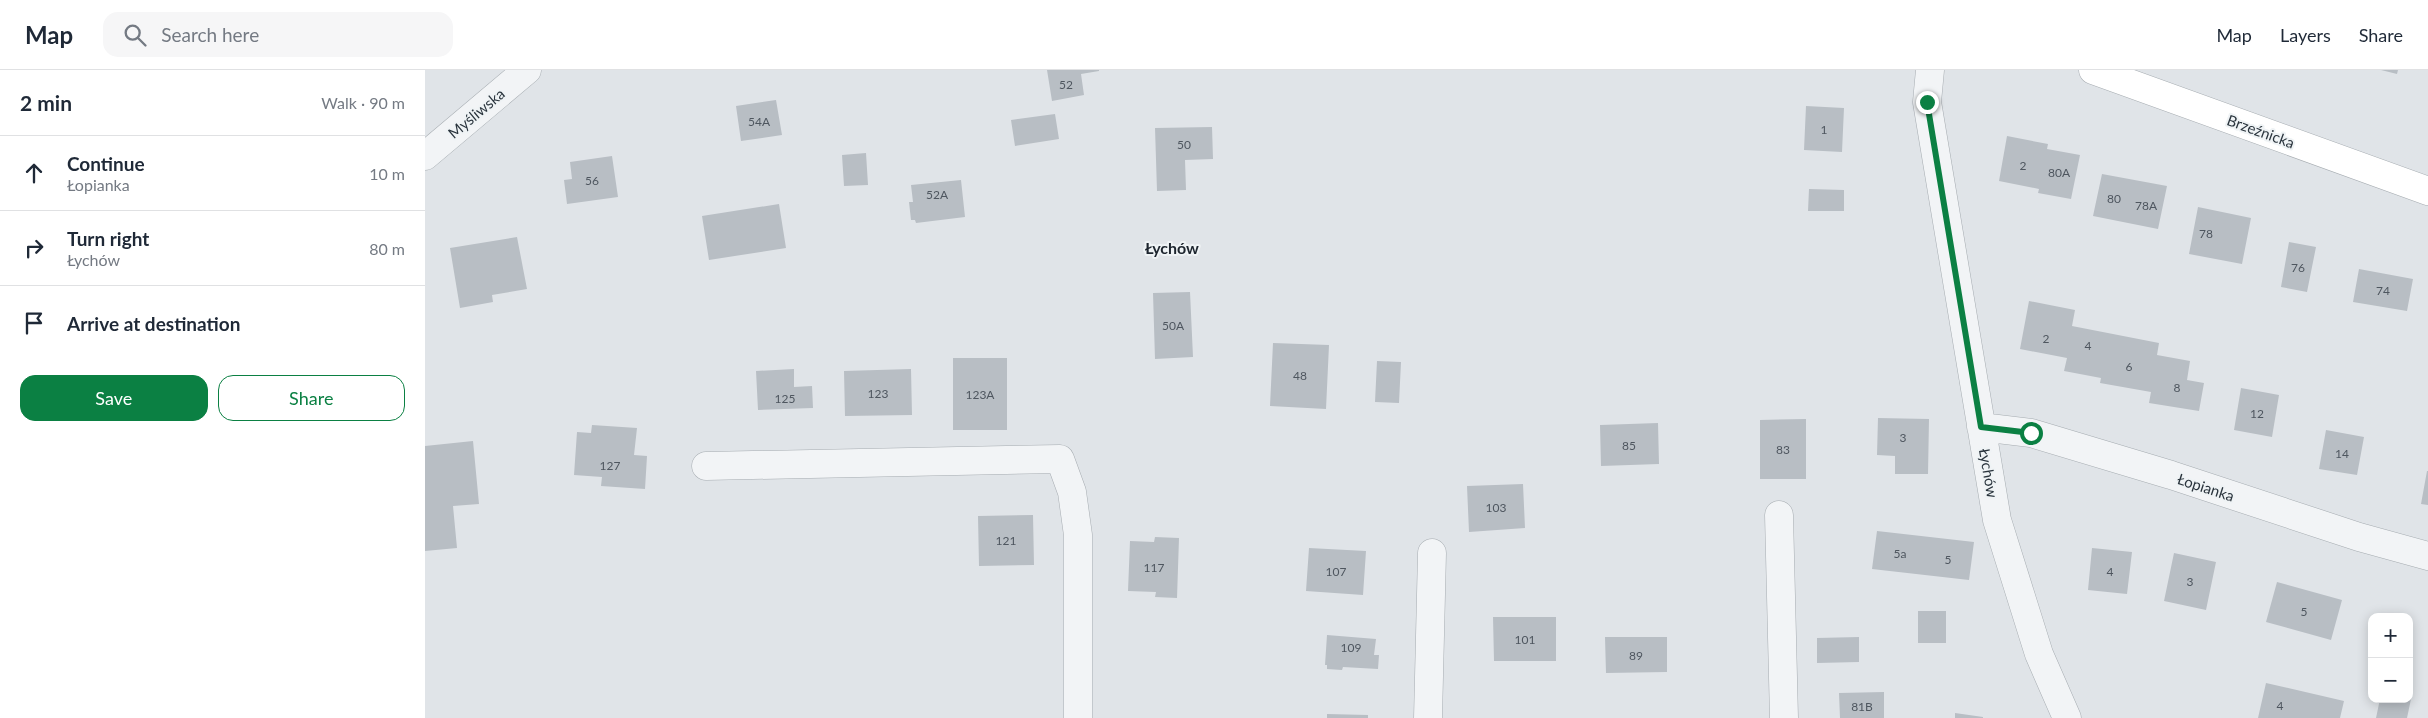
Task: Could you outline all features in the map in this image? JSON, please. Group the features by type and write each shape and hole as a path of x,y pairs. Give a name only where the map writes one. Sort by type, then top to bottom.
{"street":[{"name":"Myśliwska","path":"425,156 527,70"},
{"name":"Łychów","path":"1929,70 1927,102 1997,520 2039,654 2067,718"},
{"name":"Brzeźnicka","path":"2093,70 2428,191"},
{"name":"Łopianka","path":"1981,427 2031,433 2171,476 2359,538 2428,556"},
{"path":"706,466 1060,459 1072,492 1078,535 1078,718"},
{"path":"1779,515 1784,718"},
{"path":"1428,718 1432,552"}],"building":[{"path":"1047,70 1099,71 1081,74 1084,95 1052,101"},
{"path":"2381,70 2398,70 2397,74"},
{"path":"776,100 782,135 741,141 736,106"},
{"path":"1806,106 1844,108 1842,152 1804,150"},
{"path":"1055,114 1059,139 1015,146 1011,120"},
{"path":"1212,127 1213,159 1185,160 1186,190 1157,191 1155,128"},
{"path":"2007,136 2048,144 2047,149 2080,155 2071,199 2038,193 2039,189 1999,181"},
{"path":"866,153 868,185 844,186 842,155"},
{"path":"612,156 618,197 567,204 564,180 572,179 570,162"},
{"path":"2102,174 2167,186 2158,229 2093,216"},
{"path":"961,180 965,217 916,223 915,220 911,220 909,202 913,202 911,185"},
{"path":"1809,189 1844,190 1844,211 1808,211"},
{"path":"779,204 786,248 709,260 702,216"},
{"path":"2198,207 2251,218 2242,264 2189,254"},
{"path":"517,237 527,289 492,295 493,302 460,308 450,248"},
{"path":"2289,242 2316,247 2307,292 2281,287"},
{"path":"2359,269 2413,279 2407,311 2353,302"},
{"path":"1190,292 1193,357 1155,359 1153,293"},
{"path":"2029,301 2075,310 2072,326 2159,343 2157,355 2190,361 2187,380 2204,383 2199,411 2149,403 2151,392 2100,383 2101,378 2064,371 2067,358 2020,349"},
{"path":"1273,343 1329,345 1326,409 1270,406"},
{"path":"953,358 1007,358 1007,430 953,430"},
{"path":"1377,361 1401,362 1399,403 1375,402"},
{"path":"794,369 794,387 812,386 813,408 758,410 756,371"},
{"path":"911,369 912,415 845,416 844,371"},
{"path":"2241,388 2279,395 2272,437 2234,430"},
{"path":"1878,418 1929,419 1928,474 1895,474 1895,456 1877,455"},
{"path":"1806,419 1806,479 1760,479 1760,420"},
{"path":"1658,423 1659,464 1601,466 1600,425"},
{"path":"592,425 637,428 634,455 647,456 645,489 601,486 602,477 574,475 577,432 591,433"},
{"path":"2326,430 2364,437 2357,475 2319,469"},
{"path":"473,441 479,504 453,506 457,548 425,551 425,446"},
{"path":"2428,471 2428,505 2421,504"},
{"path":"1523,484 1525,528 1469,532 1467,486"},
{"path":"1033,515 1034,565 979,566 978,516"},
{"path":"1877,531 1974,542 1969,580 1872,569"},
{"path":"1155,537 1179,538 1177,598 1155,597 1156,592 1128,591 1130,541 1154,542"},
{"path":"1309,548 1366,551 1363,595 1306,591"},
{"path":"2092,548 2132,552 2127,594 2088,590"},
{"path":"2174,553 2216,562 2206,610 2164,601"},
{"path":"2277,582 2342,600 2331,640 2266,622"},
{"path":"1918,611 1946,611 1946,643 1918,643"},
{"path":"1493,617 1556,617 1556,661 1494,661"},
{"path":"1327,635 1376,639 1374,655 1379,655 1378,669 1343,667 1342,670 1327,669 1327,665 1325,665"},
{"path":"1605,637 1667,637 1667,672 1606,673"},
{"path":"1859,637 1859,662 1817,663 1817,638"},
{"path":"2266,683 2344,701 2340,718 2258,718"},
{"path":"1884,692 1884,718 1840,718 1839,693"},
{"path":"2379,703 2410,703 2407,718 2376,718"},
{"path":"1955,713 1983,717 1983,718 1955,718"},
{"path":"1327,714 1368,715 1368,718 1327,718"}],"district":[{"name":"Łychów","path":"1172,247"}],"route":[{"path":"1927,102 1981,427 2031,433"}]}
